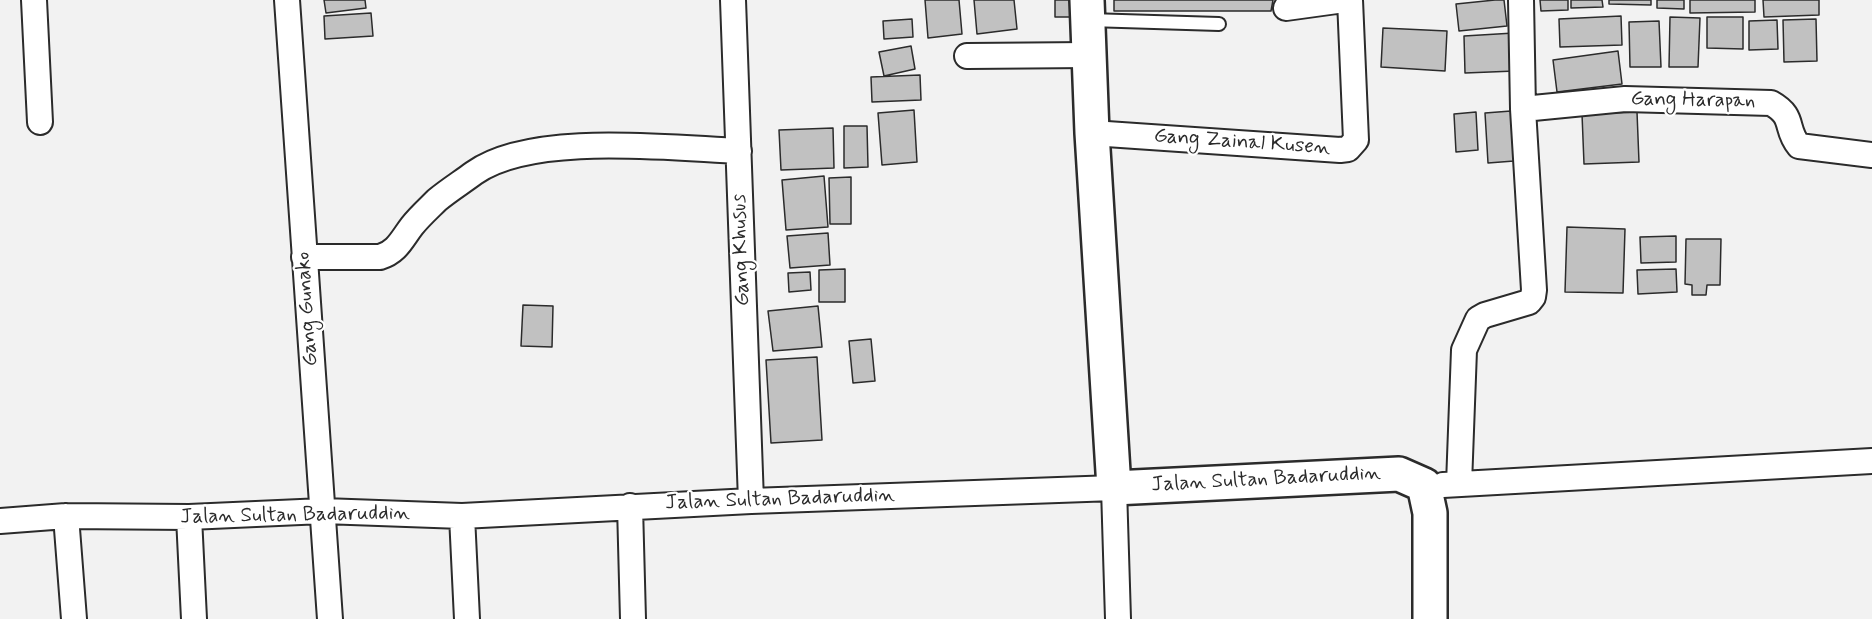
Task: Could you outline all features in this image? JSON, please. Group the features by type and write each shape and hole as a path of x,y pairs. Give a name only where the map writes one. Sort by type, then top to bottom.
{"street":[{"path":"34,0 40,122"},
{"name":"Gang Gunako","path":"287,0 330,619"},
{"name":"Gang Khusus","path":"733,0 751,501"},
{"path":"1286,8 1344,0"},
{"name":"Gang Zainal Kusen","path":"1092,133 1348,149 1356,140 1350,0"},
{"path":"1459,484 1464,350 1474,325 1485,315 1528,302 1533,297 1534,290 1523,109 1521,0"},
{"path":"1087,10 1092,133 1114,488 1118,619"},
{"path":"967,56 1089,55"},
{"name":"Gang Harapan","path":"1523,109 1625,99 1771,103 1783,110 1799,146 1872,155"},
{"path":"304,257 380,257 390,254 413,224 438,200 477,171 508,156 602,145 739,151"},
{"path":"1430,619 1430,513 1424,485 1872,461"},
{"name":"Jalan Sultan Badaruddin","path":"0,521 66,516 189,517 322,511 462,516 630,506 1114,488 1399,474 1424,485"},
{"path":"630,506 633,619"},
{"path":"66,516 74,619"},
{"path":"462,516 467,619"},
{"path":"189,517 194,619"}],"lane":[{"path":"1087,10 1219,24"}],"building":[{"path":"324,0 365,0 366,8 326,13"},
{"path":"925,0 959,0 962,34 928,38"},
{"path":"974,0 1014,0 1017,29 977,34"},
{"path":"1055,0 1078,0 1078,17 1055,17"},
{"path":"1114,0 1273,0 1271,11 1114,11"},
{"path":"1504,0 1507,26 1459,31 1456,4"},
{"path":"1540,0 1568,0 1568,10 1541,11"},
{"path":"1571,0 1602,0 1603,7 1571,8"},
{"path":"1609,0 1651,0 1651,5 1609,4"},
{"path":"1657,0 1684,0 1684,9 1657,8"},
{"path":"1690,0 1755,0 1755,12 1690,13"},
{"path":"1763,0 1819,0 1819,15 1764,17"},
{"path":"371,13 373,36 325,39 324,16"},
{"path":"1621,16 1622,45 1560,47 1559,19"},
{"path":"1670,17 1700,18 1698,67 1669,67"},
{"path":"1707,17 1743,17 1743,49 1707,48"},
{"path":"912,19 913,37 884,39 883,21"},
{"path":"1816,19 1817,61 1784,62 1783,20"},
{"path":"1777,20 1778,49 1749,50 1749,21"},
{"path":"1659,21 1661,67 1630,67 1629,22"},
{"path":"1383,28 1447,31 1445,71 1381,67"},
{"path":"1514,33 1515,71 1465,73 1464,36"},
{"path":"911,46 915,69 884,76 879,52"},
{"path":"1618,51 1622,84 1557,92 1553,60"},
{"path":"920,75 921,100 872,102 871,77"},
{"path":"914,110 917,162 882,165 878,113"},
{"path":"1511,111 1514,161 1488,163 1485,113"},
{"path":"1476,112 1478,150 1456,152 1454,114"},
{"path":"1637,112 1639,162 1584,164 1582,114"},
{"path":"844,126 867,126 868,167 844,168"},
{"path":"833,128 834,168 781,170 779,130"},
{"path":"824,176 828,227 786,230 782,180"},
{"path":"851,177 851,224 830,224 829,178"},
{"path":"1567,227 1625,229 1623,293 1565,292"},
{"path":"828,233 830,265 790,268 787,236"},
{"path":"1676,236 1676,262 1641,263 1640,237"},
{"path":"1686,239 1721,239 1720,285 1707,285 1706,295 1692,295 1692,285 1685,284"},
{"path":"845,269 845,302 819,302 819,270"},
{"path":"1676,269 1677,292 1638,294 1637,270"},
{"path":"810,272 811,290 789,292 788,273"},
{"path":"523,305 553,306 552,347 521,346"},
{"path":"818,306 822,347 773,351 768,311"},
{"path":"871,339 875,381 853,383 849,341"},
{"path":"817,357 822,440 771,443 766,360"}]}
